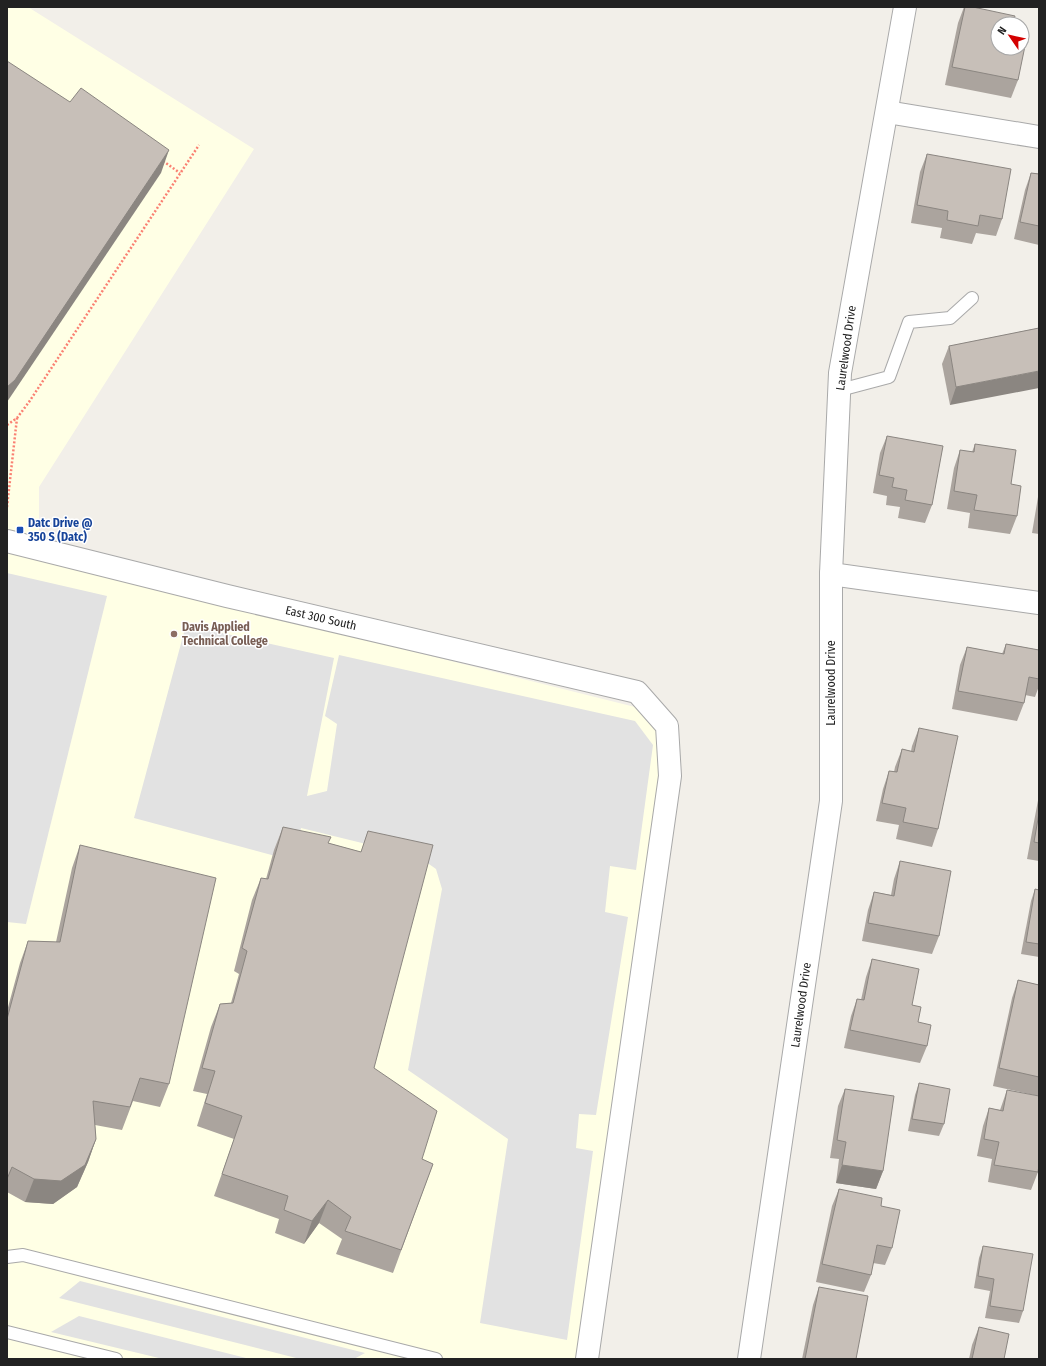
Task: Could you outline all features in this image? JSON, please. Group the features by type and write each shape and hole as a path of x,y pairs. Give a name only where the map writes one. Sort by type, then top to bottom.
{"street":[{"name":"Laurelwood Drive","path":"749,1359 831,802 831,574 840,373 905,7"},
{"path":"887,112 1039,137"},
{"name":"East 300 South","path":"7,541 227,596 636,692 667,726 670,776 587,1359"},
{"path":"831,574 1039,603"}],"lane":[{"path":"840,390 889,377 909,322 950,318 972,298"},
{"path":"7,1258 24,1255 436,1359"},
{"path":"7,1332 116,1359"}],"path":[{"path":"7,425 17,418 30,402 200,144"},
{"path":"161,160 180,173"},
{"path":"7,507 17,418"}],"shaded area":[{"name":"Davis Applied Technical College","path":"7,7 28,7 254,149 39,487 39,558 643,709 666,738 583,1359 7,1359"},
{"path":"7,573 107,596 26,924 7,922"},
{"path":"186,625 334,658 307,796 327,791 337,724 325,716 339,655 635,721 653,745 636,870 610,866 605,912 628,917 596,1115 579,1114 576,1148 593,1151 567,1340 480,1323 508,1139 408,1070 442,889 436,869 419,857 301,828 294,861 134,818"},
{"path":"80,1281 365,1353 354,1359 300,1359 59,1298"},
{"path":"79,1316 250,1359 163,1359 51,1332"}],"building":[{"path":"965,7 973,7 1015,16 990,16 990,56 1023,56 1018,80 952,67"},
{"path":"7,61 70,102 81,88 169,150 15,380 7,387"},
{"path":"927,154 1011,169 1002,219 980,215 978,226 947,220 948,211 917,205"},
{"path":"1031,173 1039,174 1039,226 1020,222"},
{"path":"1039,328 1039,371 956,387 949,346"},
{"path":"887,436 943,446 932,505 905,500 907,490 892,487 894,478 879,475"},
{"path":"975,444 1016,450 1011,484 1021,486 1017,516 974,510 977,495 954,491 960,450 974,452"},
{"path":"1006,644 1039,650 1039,679 1029,677 1024,703 958,691 967,647 1004,654"},
{"path":"919,728 958,736 938,829 903,822 906,808 882,803 889,771 897,772 902,749 914,752"},
{"path":"1039,813 1039,843 1034,842"},
{"path":"283,827 331,837 328,843 361,852 368,831 433,845 374,1068 437,1111 422,1159 433,1164 401,1250 345,1231 351,1217 328,1200 312,1221 284,1210 288,1196 222,1174 242,1116 205,1103 215,1071 202,1068 220,1004 233,1003 247,951 242,948 261,878 268,879"},
{"path":"80,845 216,878 169,1084 140,1078 130,1107 93,1101 96,1139 85,1165 61,1181 34,1179 12,1167 7,1179 7,1019 28,941 60,942"},
{"path":"900,861 951,871 939,936 868,923 874,892 894,896"},
{"path":"1035,889 1039,890 1039,944 1026,942"},
{"path":"872,959 919,969 912,1005 921,1007 918,1022 931,1025 927,1046 850,1030 857,999 864,1000"},
{"path":"1018,980 1039,985 1039,1077 999,1068"},
{"path":"919,1083 950,1089 944,1124 912,1119"},
{"path":"845,1089 894,1096 883,1171 842,1165 846,1142 837,1140"},
{"path":"1007,1090 1039,1096 1038,1172 994,1165 999,1142 984,1139 989,1108 1003,1111"},
{"path":"839,1189 882,1198 881,1206 900,1210 892,1248 877,1245 871,1275 822,1264"},
{"path":"983,1246 1033,1254 1023,1311 990,1306 994,1279 978,1276"},
{"path":"819,1287 868,1296 856,1359 805,1359"},
{"path":"979,1327 1009,1334 1004,1359 972,1359"}],"place":[{"name":"Datc Drive @ 350 S (Datc)","path":"20,530"},
{"name":"Davis Applied Technical College","path":"174,634"}]}
